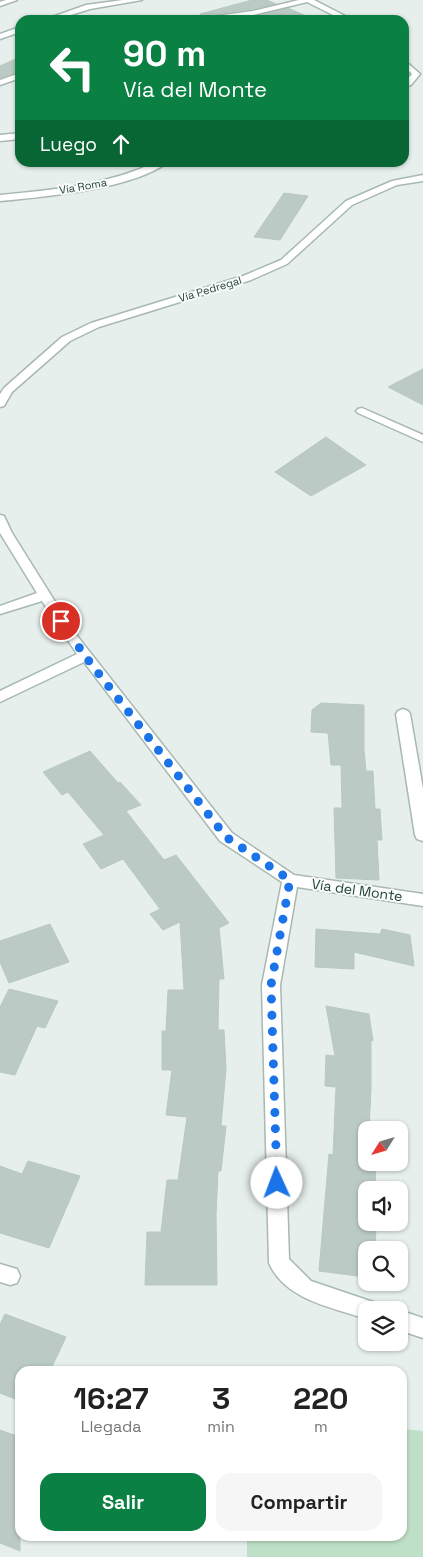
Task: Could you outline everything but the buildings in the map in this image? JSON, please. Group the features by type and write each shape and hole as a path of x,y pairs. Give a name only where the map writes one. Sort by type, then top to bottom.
{"street":[{"path":"0,4 13,0"},
{"path":"64,15 89,7 138,0"},
{"path":"238,15 308,0 339,15"},
{"path":"0,37 15,31"},
{"path":"409,67 416,74 409,82"},
{"path":"0,83 15,76"},
{"path":"0,138 15,136"},
{"name":"Vía Roma","path":"0,198 34,195 109,182 150,167"},
{"name":"Vía Pedregal","path":"0,404 8,390 66,339 95,325 247,278 284,262 349,203 395,183 423,178"},
{"path":"362,411 423,439"},
{"path":"0,519 6,533 85,656 0,698"},
{"path":"0,610 45,595"},
{"name":"Vía del Monte","path":"85,656 226,837 290,880 423,900"},
{"path":"403,714 423,835"},
{"path":"290,880 271,985 279,1263 304,1288 358,1306"},
{"path":"408,1323 423,1328"}],"green space":[{"path":"407,1429 423,1431 423,1557 247,1557 247,1541 407,1541"}],"route":[{"path":"61,621 85,656 226,837 290,880 271,985 277,1183"}]}
